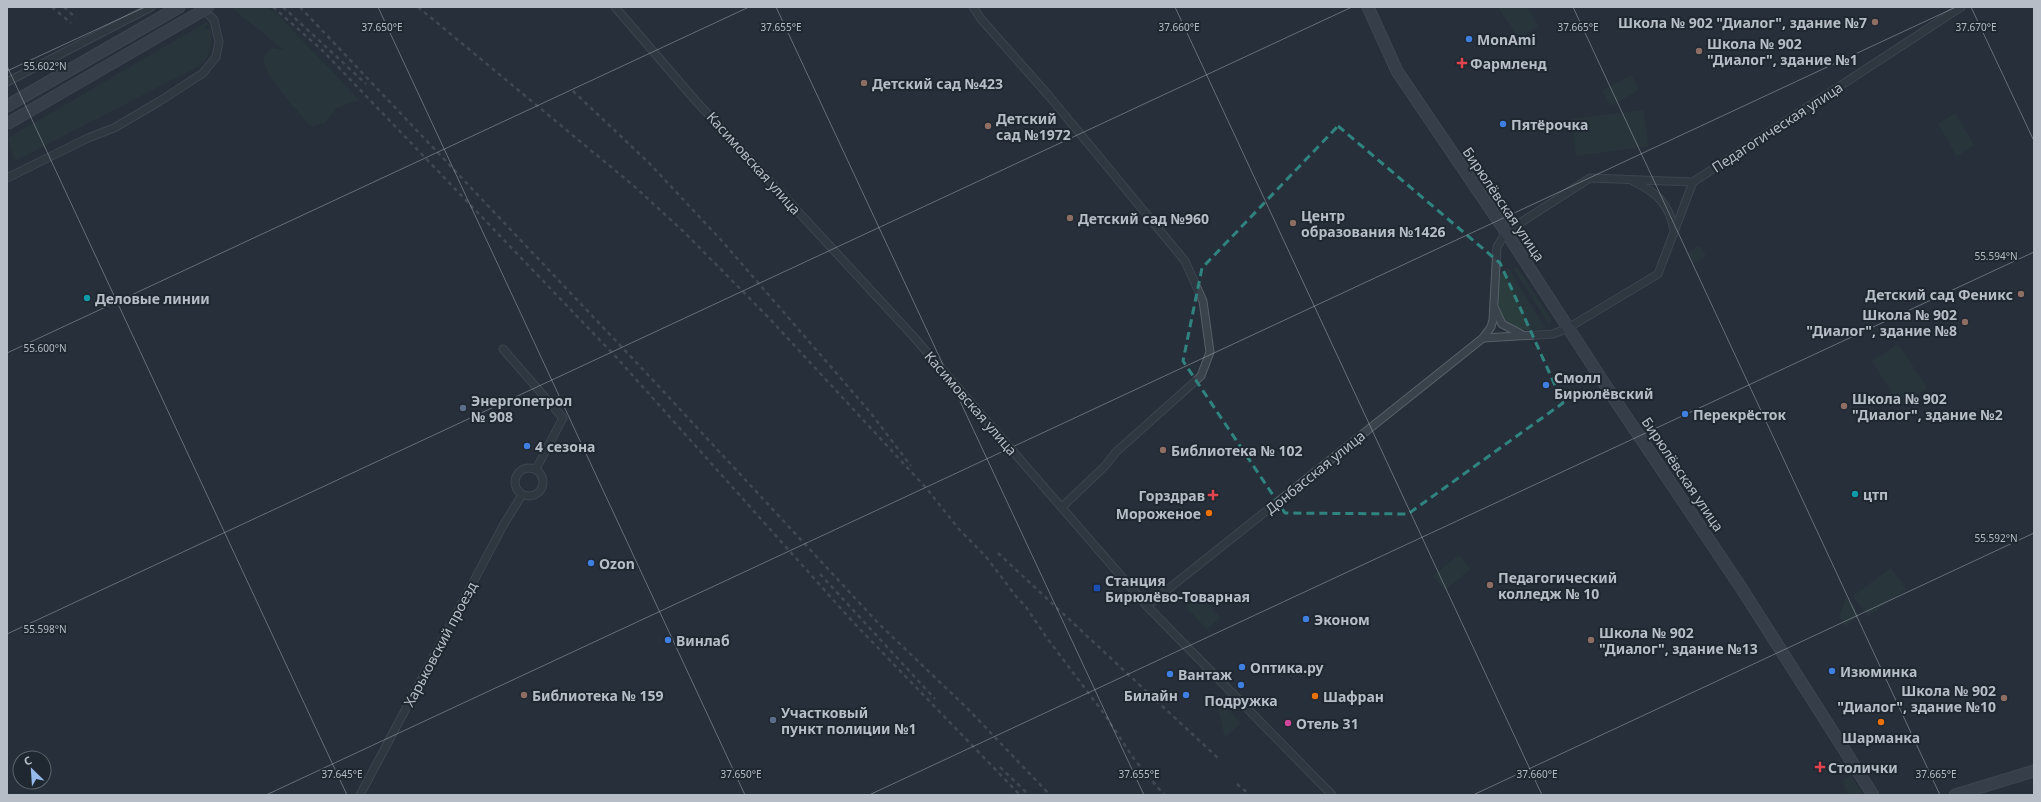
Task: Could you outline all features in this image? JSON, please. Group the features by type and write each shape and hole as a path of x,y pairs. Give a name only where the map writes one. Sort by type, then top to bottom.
{"street":[{"path":"7,82 151,7"},
{"path":"7,106 179,7"},
{"path":"7,178 88,138 114,128 203,73 212,62 218,50 219,34 214,20 200,7"},
{"path":"7,124 209,7"},
{"name":"Касимовская улица","path":"615,7 696,100 913,336 1147,606 1332,795"},
{"path":"973,7 981,19 1049,96 1185,261 1203,301 1206,313 1210,352 1201,376 1116,452 1105,466 1062,508"},
{"name":"Бирюлёвская улица","path":"1368,7 1397,71 1506,232 1793,667 1873,795"},
{"name":"Педагогическая улица","path":"1693,182 1961,7"},
{"path":"1590,178 1693,182 1658,274 1568,328 1552,334 1483,338 1491,327 1497,247 1506,232 1590,178"},
{"path":"1631,180 1641,185 1663,201 1668,208 1674,230"},
{"path":"1494,301 1496,313 1502,324 1514,332 1525,335"},
{"name":"Донбасская улица","path":"1147,606 1483,338"},
{"path":"503,349 563,418 536,469"},
{"path":"525,468 536,469 542,474 542,489 536,494 530,496 522,495 515,486 516,475 525,468"},
{"name":"Харьковский проезд","path":"360,795 504,524 522,495"},
{"path":"1955,795 2034,771"}],"highlighted area":[{"path":"1338,126 1500,263 1563,403 1408,514 1285,513 1183,361 1202,268"}],"green space":[{"path":"231,7 266,7 279,16 359,100 336,108 325,123 311,127 275,83 265,65 264,57 271,48 284,50"},
{"path":"1498,7 1526,7 1539,26 1519,39"},
{"path":"207,22 208,25 204,27 206,30 210,29 212,39 208,54 199,66 15,161 8,138"},
{"path":"1631,75 1639,90 1610,106 1602,91"},
{"path":"1643,110 1648,146 1576,156 1572,119"},
{"path":"1955,113 1974,145 1957,156 1938,124"},
{"path":"1699,246 1706,256 1694,263 1688,253"},
{"path":"1513,268 1518,269 1551,319 1549,324"},
{"path":"1509,269 1545,328 1529,330 1517,328 1509,325 1502,318 1497,300 1498,288 1500,275 1503,271"},
{"path":"1898,344 1927,388 1900,405 1872,361"},
{"path":"1459,555 1470,569 1445,590 1433,576"},
{"path":"1891,568 1906,589 1868,616 1853,596"},
{"path":"1199,595 1220,617 1207,629 1186,607"},
{"path":"1846,597 1860,616 1845,626 1839,617"},
{"path":"1216,697 1240,723 1225,738"},
{"path":"1851,776 1862,793 1861,795 1848,795 1843,780"}],"railway":[{"path":"52,7 71,23"},
{"path":"64,7 76,18"},
{"path":"273,7 323,51 617,358 853,622 1020,795"},
{"path":"283,7 366,84"},
{"path":"300,7 651,378 879,624 968,709 1050,795"},
{"path":"418,7 634,186 684,232 769,318 927,489 958,528 987,558 1026,607 1047,638 1105,715 1134,759 1164,795"},
{"path":"573,91 649,163 722,241 870,412 911,466"},
{"path":"998,553 1219,759"},
{"path":"820,574 935,699"},
{"path":"1000,767 1029,795"},
{"path":"1237,784 1250,795"}],"place":[{"name":"Школа № 902 \"Диалог\", здание №7","path":"1875,22"},
{"name":"MonAmi","path":"1469,39"},
{"name":"Школа № 902 \"Диалог\", здание №1","path":"1699,51"},
{"name":"Фармленд","path":"1462,63"},
{"name":"Детский сад №423","path":"864,83"},
{"name":"Пятёрочка","path":"1503,124"},
{"name":"Детский сад №1972","path":"988,126"},
{"name":"Детский сад №960","path":"1070,218"},
{"name":"Центр образования №1426","path":"1293,223"},
{"name":"Детский сад Феникс","path":"2021,294"},
{"name":"Деловые линии","path":"87,298"},
{"name":"Школа № 902 \"Диалог\", здание №8","path":"1965,322"},
{"name":"Смолл Бирюлёвский","path":"1546,385"},
{"name":"Школа № 902 \"Диалог\", здание №2","path":"1844,406"},
{"name":"Энергопетрол № 908","path":"463,408"},
{"name":"Перекрёсток","path":"1685,414"},
{"name":"4 сезона","path":"527,446"},
{"name":"Библиотека № 102","path":"1163,450"},
{"name":"цтп","path":"1855,494"},
{"name":"Горздрав","path":"1213,495"},
{"name":"Мороженое","path":"1209,513"},
{"name":"Ozon","path":"591,563"},
{"name":"Педагогический колледж № 10","path":"1490,585"},
{"name":"Станция Бирюлёво-Товарная","path":"1097,588"},
{"name":"Эконом","path":"1306,619"},
{"name":"Винлаб","path":"668,640"},
{"name":"Школа № 902 \"Диалог\", здание №13","path":"1591,640"},
{"name":"Оптика.ру","path":"1242,667"},
{"name":"Изюминка","path":"1832,671"},
{"name":"Вантаж","path":"1170,674"},
{"name":"Подружка","path":"1241,685"},
{"name":"Библиотека № 159","path":"524,695"},
{"name":"Билайн","path":"1186,695"},
{"name":"Шафран","path":"1315,696"},
{"name":"Школа № 902 \"Диалог\", здание №10","path":"2004,698"},
{"name":"Участковый пункт полиции №1","path":"773,720"},
{"name":"Шарманка","path":"1881,722"},
{"name":"Отель 31","path":"1288,723"},
{"name":"Столички","path":"1820,767"}]}
